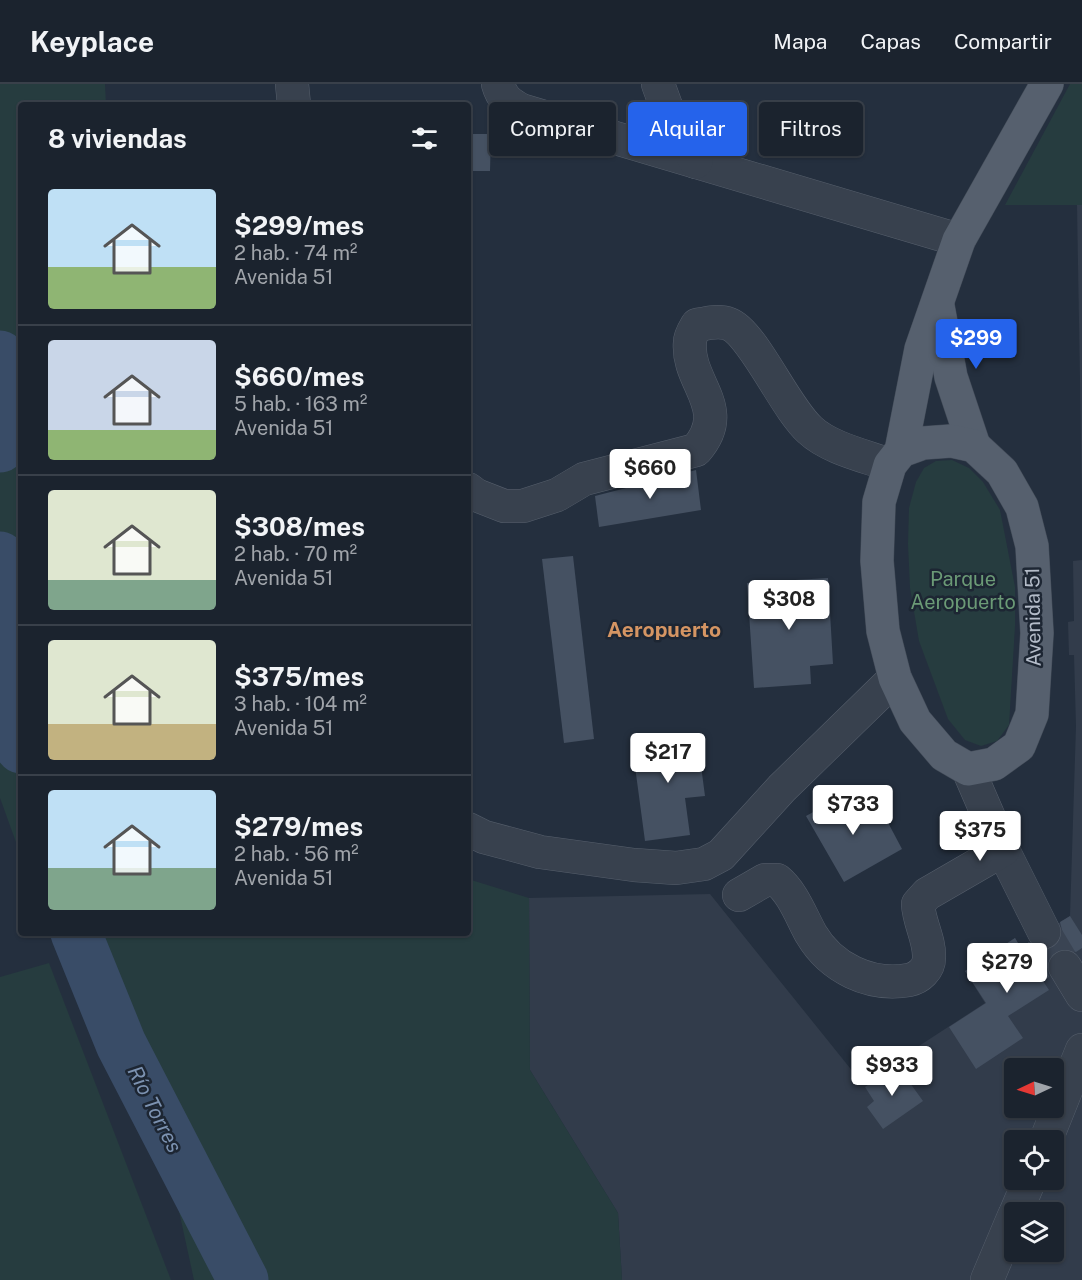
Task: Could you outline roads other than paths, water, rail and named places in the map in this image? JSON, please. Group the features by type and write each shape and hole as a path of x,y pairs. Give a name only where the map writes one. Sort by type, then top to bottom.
{"main road":[{"name":"Avenida 51","path":"938,303 951,377 974,446 1002,472 1022,507 1032,546 1037,633 1032,714 1019,746 994,765 968,769 944,755 915,721 895,678 883,631 877,561 879,502 895,458 921,349 959,240 1047,84"},
{"path":"895,458 923,443 951,441 974,446"}],"street":[{"path":"292,84 294,102"},
{"path":"498,84 501,95 508,103 521,110 959,240"},
{"path":"658,84 666,106 696,162"},
{"path":"471,491 504,506 523,506 557,495 584,479 696,450 705,439 711,411 690,357 690,340 697,325 711,322 730,324 747,339 787,404 809,430 825,442 895,458"},
{"path":"471,831 540,852 644,866 676,868 704,864 721,855 782,788 895,678"},
{"path":"968,769 1003,850 1044,932"},
{"path":"739,895 765,880 777,880 785,886 813,937 828,957 864,978 897,982 913,980 925,971 930,960 927,941 918,917 918,904 927,894 1003,850"},
{"path":"1050,1130 1082,1050"},
{"path":"987,1280 1004,1240"}],"waterway":[{"name":"Río Torres","path":"0,356 9,365 0,447"},
{"name":"Río Torres","path":"0,557 13,717 18,736"},
{"name":"Río Torres","path":"77,936 121,1044 243,1280"}],"tunnel":[{"path":"1044,932 1065,967"}],"district":[{"name":"Aeropuerto","path":"664,629"}],"park label":[{"name":"Parque Aeropuerto","path":"963,590"}]}
